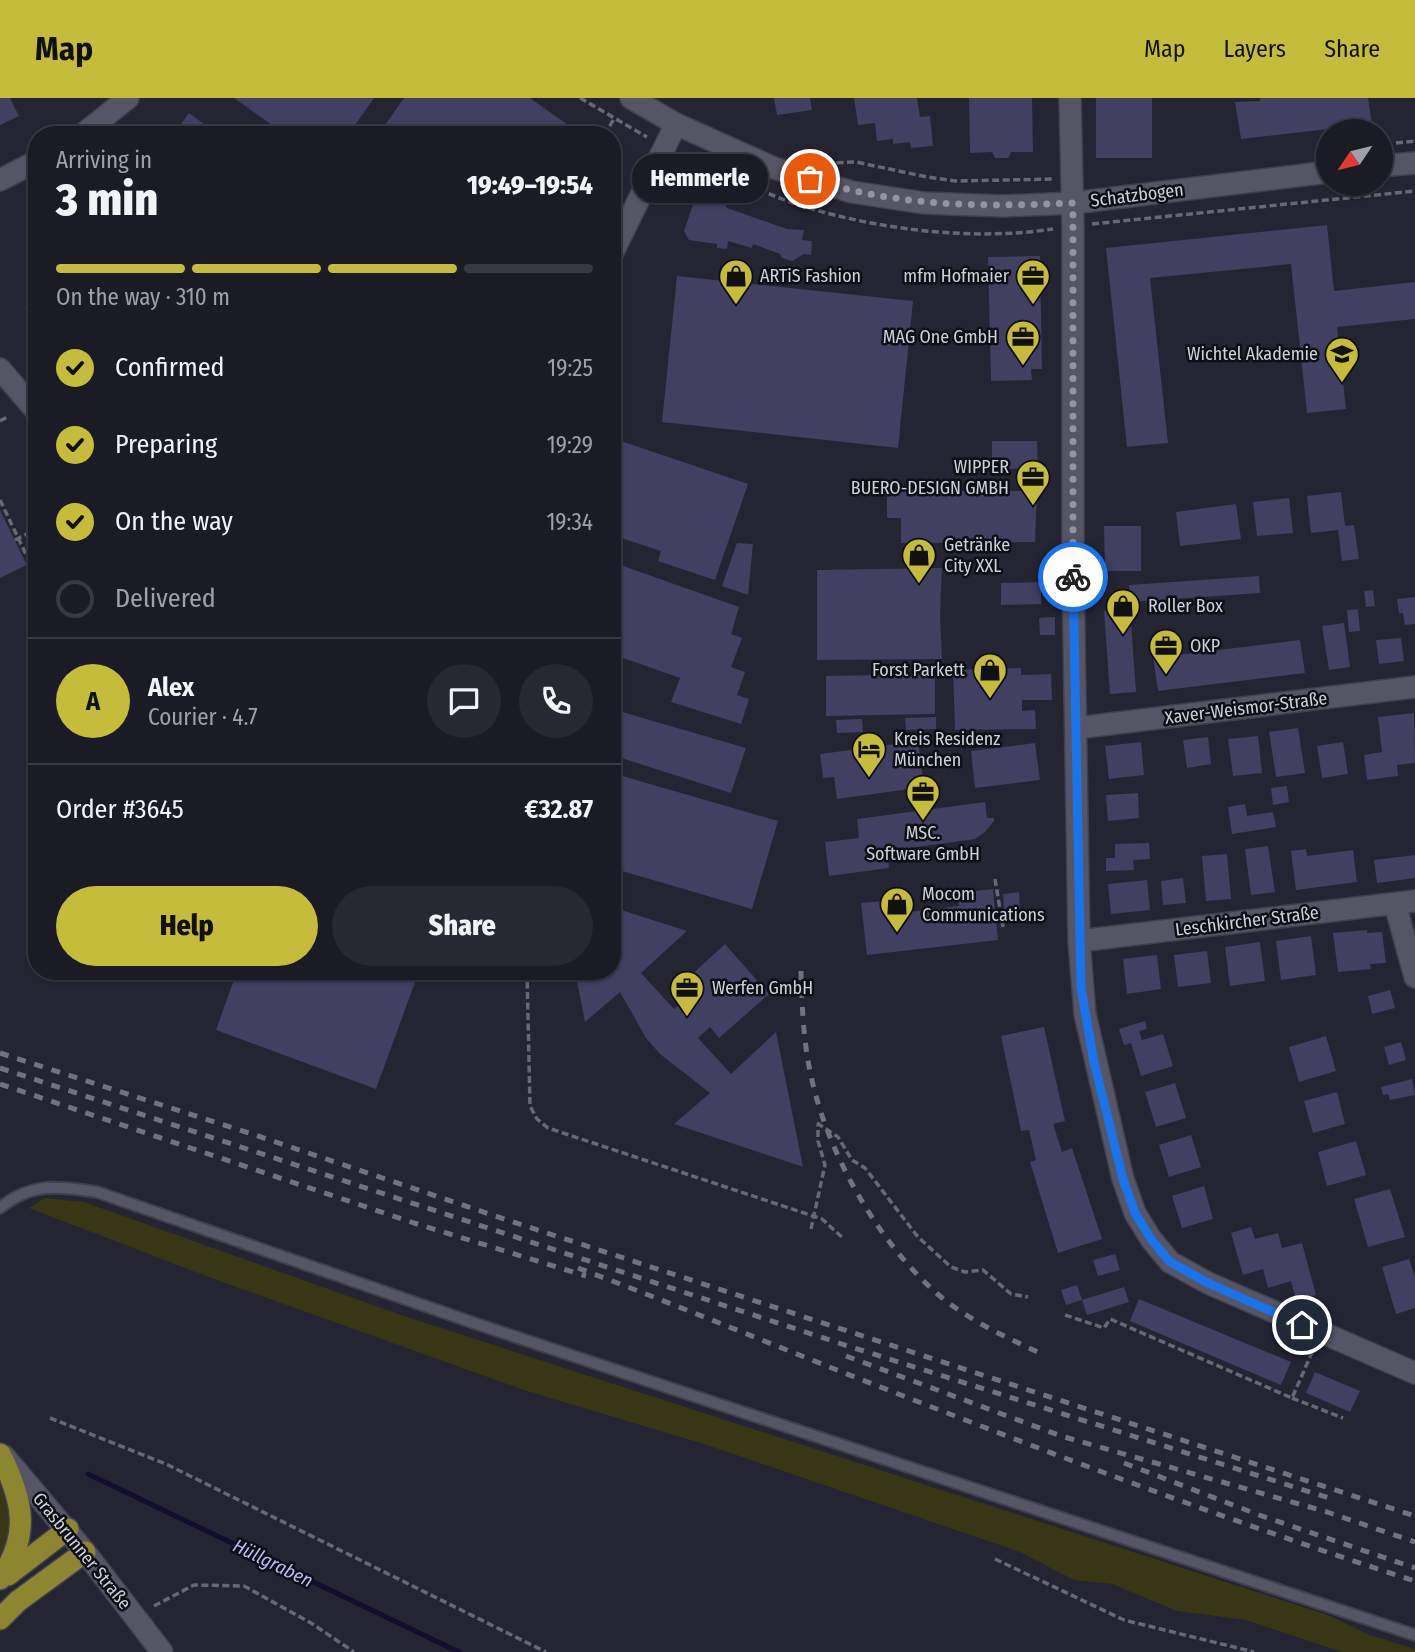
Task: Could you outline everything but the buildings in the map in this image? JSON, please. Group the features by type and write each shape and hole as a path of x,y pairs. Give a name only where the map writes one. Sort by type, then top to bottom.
{"highway":[{"path":"0,1453 14,1482 19,1502 20,1524 20,1541 0,1580"},
{"path":"0,1580 68,1530"},
{"path":"0,1619 18,1601 85,1552"}],"street":[{"path":"93,126 128,98"},
{"name":"Schatzbogen","path":"631,98 676,124 774,168 852,192 948,205 1073,203 1316,173"},
{"path":"1070,98 1073,203 1073,572 1081,988 1094,1062 1123,1179 1135,1213 1170,1262 1208,1283 1320,1334 1415,1373"},
{"path":"621,236 676,124"},
{"path":"1393,165 1415,163"},
{"path":"0,180 28,166"},
{"path":"0,369 28,402"},
{"name":"Xaver-Weismor-Straße","path":"1076,728 1415,687"},
{"path":"1405,902 1415,978"},
{"name":"Leschkircher Straße","path":"1079,941 1405,902"},
{"name":"Grasbrunner Straße","path":"0,1453 68,1530 162,1652"}],"lane":[{"path":"0,1208 8,1201 41,1188 58,1186 97,1192 490,1328 1415,1635"}],"path":[{"path":"610,126 614,119"},
{"path":"816,160 829,163 856,162 956,181 1071,180"},
{"path":"0,421 9,416"},
{"path":"0,500 28,560"},
{"path":"17,540 28,534"},
{"path":"995,879 1003,927"},
{"path":"527,980 530,1106 537,1119 548,1128 822,1219 844,1239"},
{"path":"811,1229 825,1165 818,1141 817,1124 838,1138 852,1160 864,1168 918,1237 951,1267 965,1272 983,1270 1011,1294 1028,1297"},
{"path":"1065,1315 1104,1328 1110,1319 1343,1418"},
{"path":"1292,1398 1320,1334"},
{"path":"50,1418 166,1464 546,1652"},
{"path":"995,1559 1124,1620 1254,1652"},
{"path":"154,1606 194,1585 244,1586 311,1623 354,1652"}],"shaded area":[{"path":"45,1198 84,1202 404,1316 1328,1615 1370,1635 1415,1649 1415,1652 1342,1652 1246,1620 1177,1611 1112,1584 1074,1580 1020,1552 707,1445 524,1390 214,1279 29,1208"},
{"path":"0,1476 13,1514 6,1549 0,1557"}],"waterway":[{"name":"Hüllgraben","path":"88,1474 459,1652"}],"railway":[{"path":"801,971 806,1046 818,1102 843,1166 860,1197 900,1255 922,1280 946,1301 981,1324 1044,1355"},
{"path":"0,1053 1415,1516"},
{"path":"0,1068 848,1346 1329,1498"},
{"path":"0,1084 414,1223 586,1276"},
{"path":"578,1268 1084,1465 1282,1537 1415,1581"},
{"path":"846,1356 1061,1436 1327,1512 1415,1542"},
{"path":"1124,1463 1259,1515 1415,1568"}],"way so far":[{"path":"810,179 852,192 924,203 1003,206 1073,203 1073,577"}],"place":[{"name":"Hemmerle","path":"810,179"},
{"name":"ARTiS Fashion","path":"736,306"},
{"name":"mfm Hofmaier","path":"1033,306"},
{"name":"MAG One GmbH","path":"1023,367"},
{"name":"Wichtel Akademie","path":"1342,384"},
{"name":"WIPPER BUERO-DESIGN GMBH","path":"1033,507"},
{"name":"Getränke City XXL","path":"919,585"},
{"name":"Roller Box","path":"1123,636"},
{"name":"OKP","path":"1166,676"},
{"name":"Forst Parkett","path":"990,700"},
{"name":"Kreis Residenz München","path":"869,779"},
{"name":"MSC. Software GmbH","path":"923,822"},
{"name":"Mocom Communications","path":"897,934"},
{"name":"Werfen GmbH","path":"687,1018"}],"route":[{"path":"1073,577 1081,988 1094,1062 1123,1179 1135,1213 1170,1262 1208,1283 1302,1325"}]}
